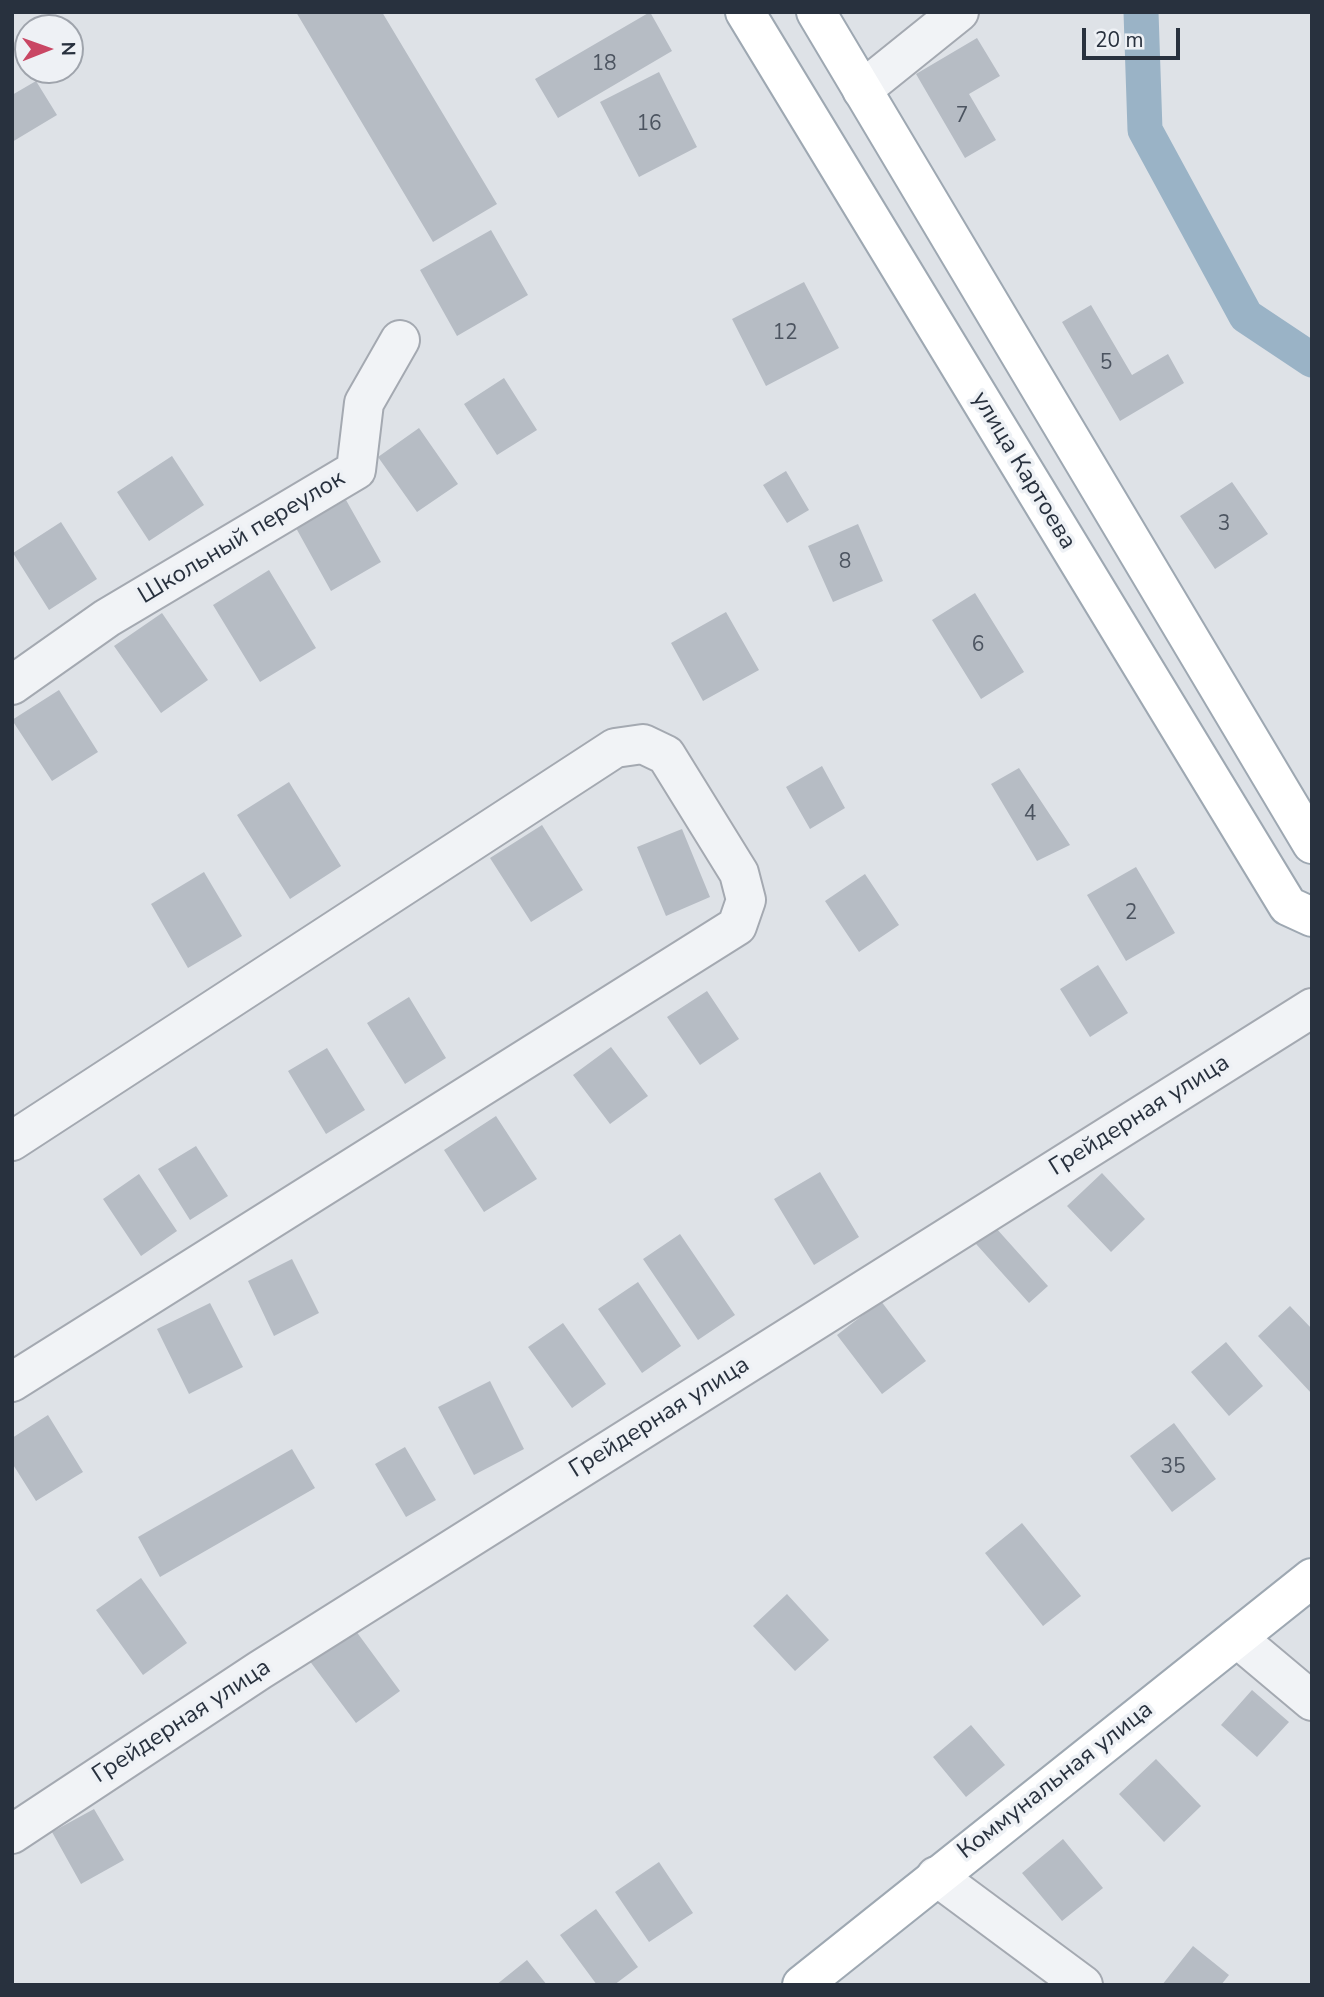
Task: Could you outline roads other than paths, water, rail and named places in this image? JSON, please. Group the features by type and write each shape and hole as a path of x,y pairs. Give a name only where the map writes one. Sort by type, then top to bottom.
{"main road":[{"name":"улица Картоева","path":"745,12 1288,906 1312,917"},
{"path":"816,12 1312,844"},
{"name":"Коммунальная улица","path":"802,1985 1312,1578"}],"street":[{"path":"862,90 959,12"},
{"name":"Школьный переулок","path":"12,685 107,618 356,470 364,402 400,340"},
{"path":"12,1141 615,748 643,744 666,755 739,873 746,900 737,926 12,1382"},
{"name":"Грейдерная улица","path":"12,1834 260,1670 1312,1007"},
{"path":"1237,1638 1312,1701"},
{"path":"936,1876 1083,1985"}],"waterway":[{"path":"1141,12 1145,130 1246,316 1312,360"}]}
